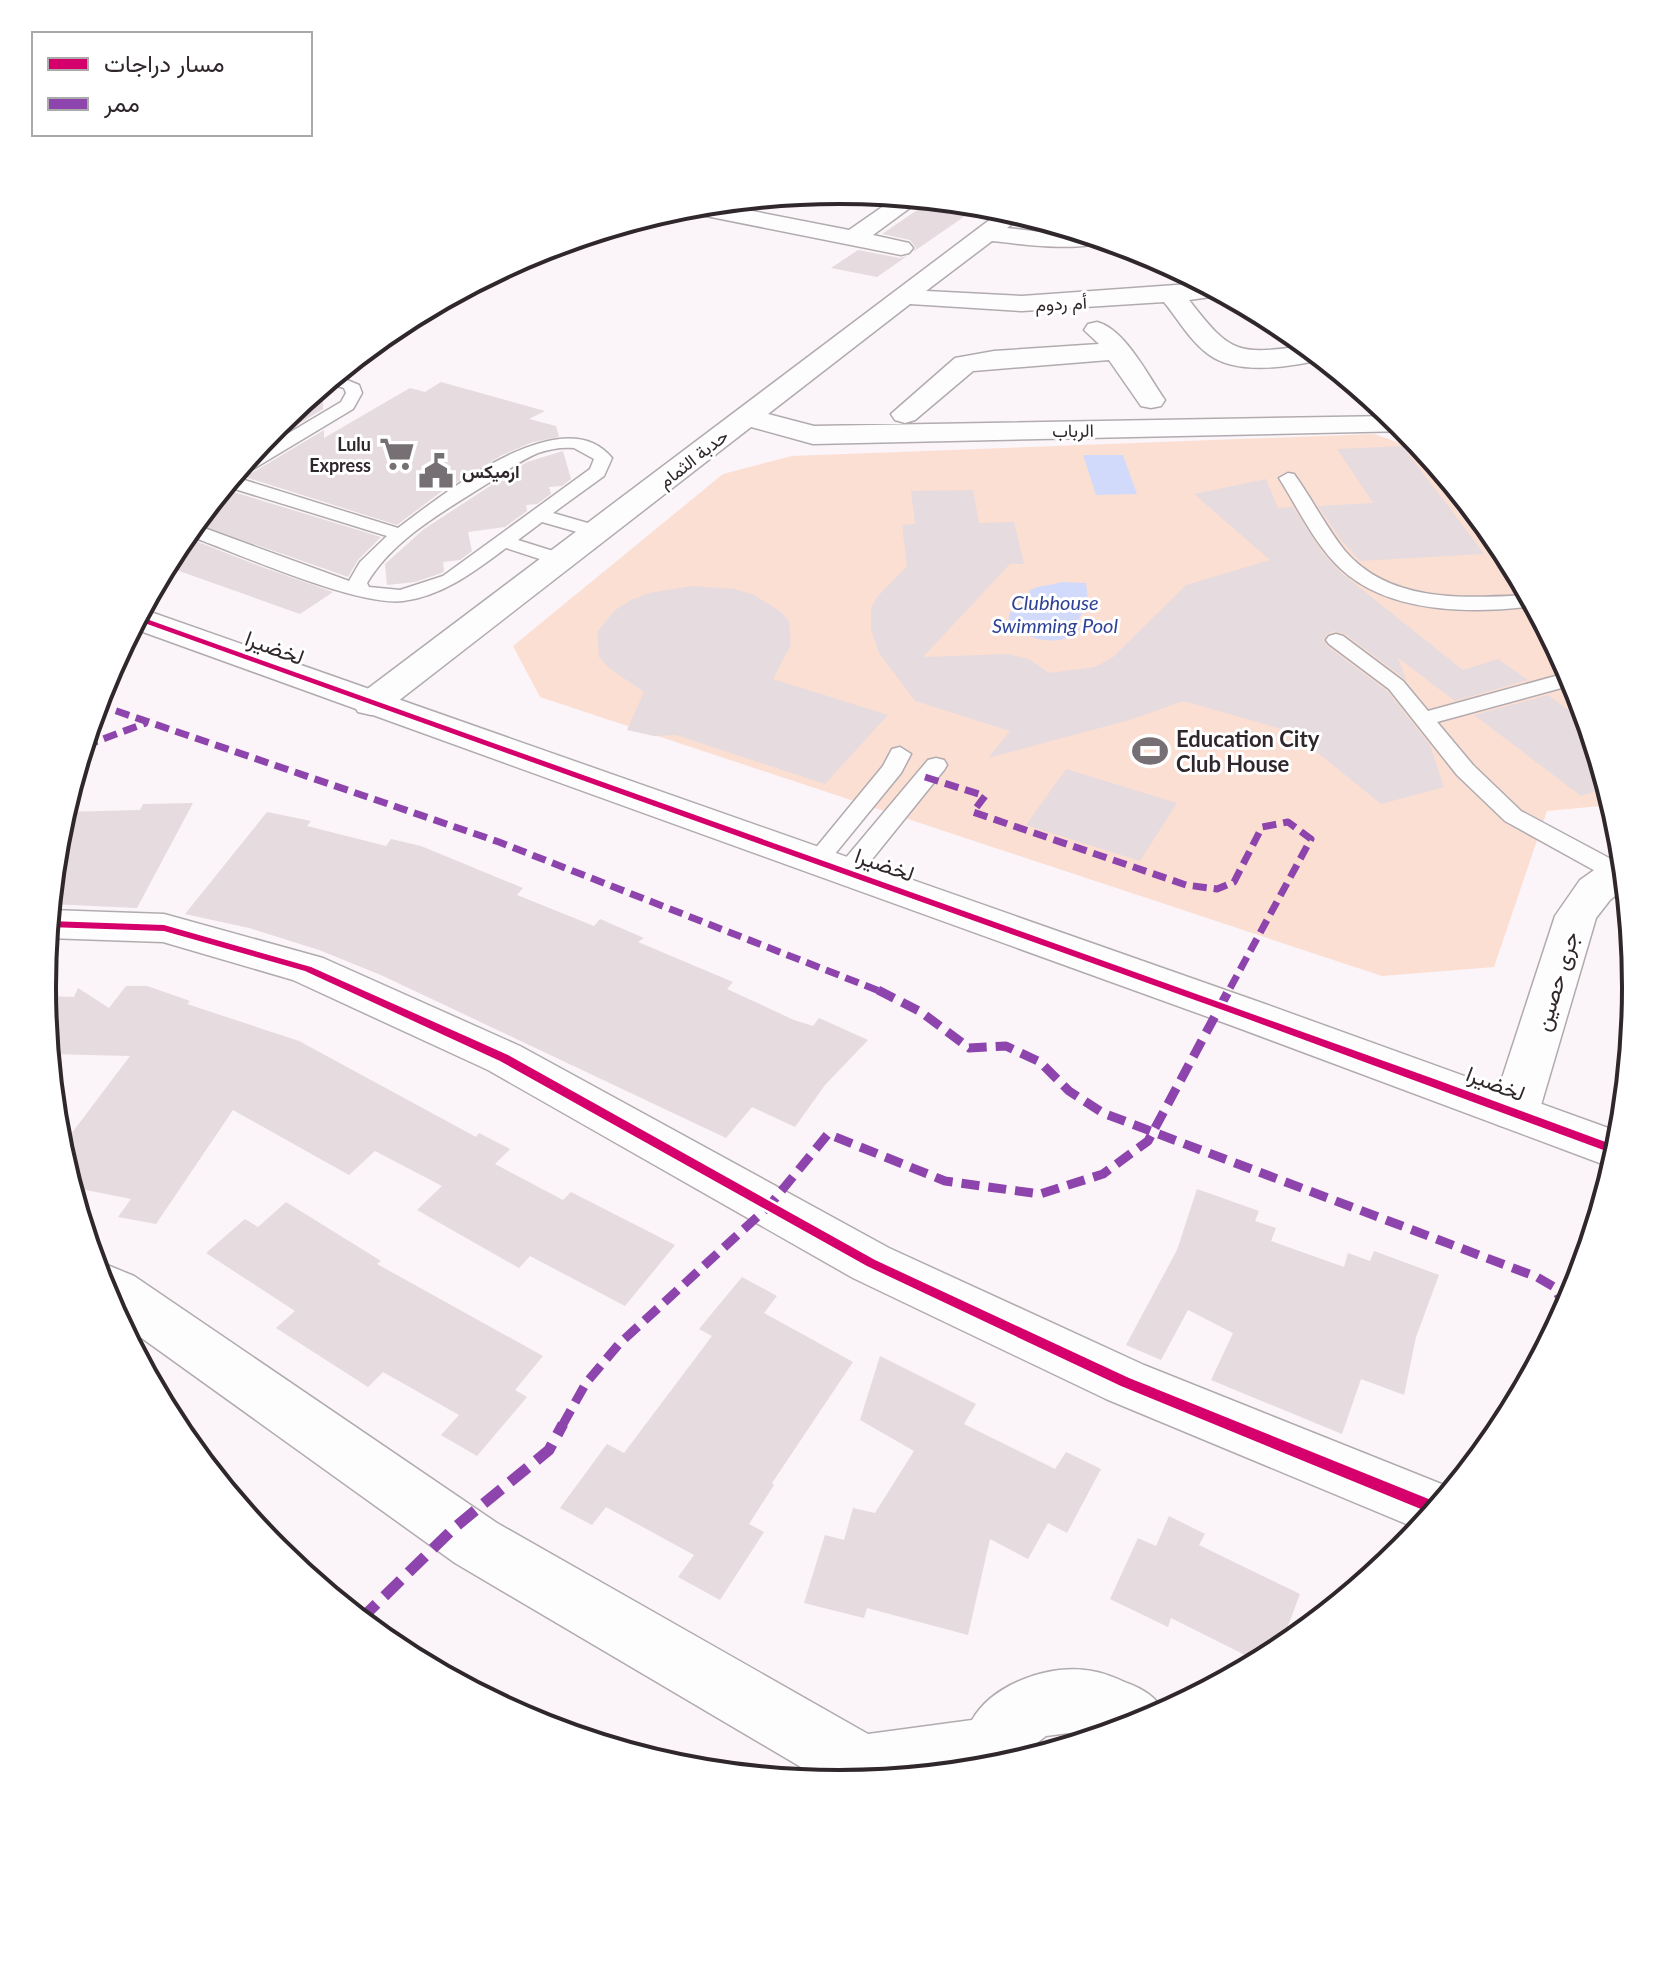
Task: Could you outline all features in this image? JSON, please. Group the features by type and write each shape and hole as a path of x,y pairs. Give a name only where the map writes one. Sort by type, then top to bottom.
{"street":[{"path":"853,238 898,207"},
{"path":"717,215 901,248"},
{"name":"حدبة الثمام","path":"371,704 1001,222"},
{"path":"987,233 1040,239 1065,238"},
{"name":"أم ردوم","path":"906,296 984,306 1081,302 1197,291"},
{"path":"1170,293 1215,347 1230,356 1245,359 1300,354"},
{"path":"1081,302 1088,322 1111,343 1151,400"},
{"path":"905,414 965,364 1111,343"},
{"name":"الرباب","path":"746,417 797,433 824,435 1383,424"},
{"name":"لخضيرا","path":"147,622 371,704 1395,1065 1605,1146"},
{"name":"جرى حصين","path":"1515,1112 1576,916 1595,890 1614,876"},
{"path":"59,924 164,928 308,969 504,1058 871,1263 1125,1382 1427,1505"},
{"path":"120,1296 476,1543 866,1769"},
{"path":"992,1755 1010,1723 1037,1706 1069,1699 1102,1705 1122,1717"}],"lane":[{"path":"265,455 347,405 354,393 351,385 342,383"},
{"path":"201,534 362,592 401,596 450,580 598,472 603,458 594,448 567,442 540,445 402,535 364,567 357,583 362,592"},
{"path":"1288,478 1342,558 1371,581 1400,593 1434,600 1520,601"},
{"path":"239,484 402,535"},
{"path":"538,515 598,532"},
{"path":"503,541 562,560"},
{"path":"1336,640 1396,685 1465,770 1513,816 1612,865"},
{"path":"1423,719 1559,682"},
{"path":"832,867 896,761"},
{"path":"832,867 936,765"}],"shaded area":[{"name":"Education City Club House","path":"1374,434 1403,444 1423,466 1494,558 1517,596 1562,688 1580,736 1600,806 1547,811 1494,967 1382,976 540,697 513,646 723,474 792,456"}],"water":[{"path":"1083,455 1123,455 1137,494 1096,495"},
{"name":"Clubhouse Swimming Pool","path":"1061,582 1086,583 1088,600 1096,605 1083,609 1078,622 1080,629 1063,639 1043,640 1023,633 1008,622 1010,612 1032,601 1029,591"}],"building":[{"path":"919,209 966,215 913,252 916,248 910,240 882,234"},
{"path":"858,250 900,258 907,256 877,277 831,268"},
{"name":"Lulu Express","path":"441,382 545,411 529,419 556,426 559,437 533,442 502,455 441,492 397,525 245,477 324,430 324,438 410,388 425,392"},
{"path":"323,399 323,409 291,428"},
{"path":"1402,446 1484,554 1360,561 1341,540 1318,506 1373,503 1337,449"},
{"path":"563,451 571,479 562,486 549,487 551,494 537,504 526,505 527,511 505,527 468,532 472,551 460,560 443,562 442,573 415,582 387,585 385,564 424,529 527,462"},
{"path":"1266,479 1278,508 1293,507 1321,551 1339,571 1463,670 1498,659 1528,680 1455,701 1398,658 1406,680 1345,634 1335,631 1327,634 1323,640 1327,646 1387,691 1430,745 1444,787 1381,804 1292,732 1183,701 1133,719 988,758 1010,731 915,701 879,653 871,629 871,608 877,597 907,566 902,525 915,524 911,491 973,490 979,523 1014,522 1024,564 1010,564 923,657 1007,654 1029,659 1049,673 1095,667 1113,657 1186,585 1270,560 1194,494"},
{"path":"233,492 381,537 358,560 348,577 206,527"},
{"path":"196,541 333,592 300,614 177,570"},
{"path":"692,586 734,589 752,594 780,611 789,621 791,645 773,679 888,715 825,784 676,735 654,736 627,730 644,692 609,668 599,657 597,632 615,610 631,600 649,593"},
{"path":"1548,695 1571,712 1596,791 1581,796 1474,715"},
{"path":"1066,769 1177,803 1140,861 1026,825"},
{"path":"193,803 137,908 61,905 77,812 140,810 143,804"},
{"path":"267,812 311,821 307,826 386,846 391,839 421,846 523,888 517,895 594,926 600,919 644,938 638,942 733,982 727,989 794,1020 813,1026 819,1018 868,1040 825,1085 795,1127 752,1107 726,1138 381,975 319,950 249,928 185,914"},
{"path":"126,986 147,986 190,1001 187,1004 299,1041 476,1137 479,1133 510,1149 495,1164 563,1200 571,1192 675,1245 625,1306 530,1256 519,1268 417,1210 442,1186 375,1151 349,1175 233,1110 156,1224 118,1217 131,1199 83,1189 70,1135 130,1056 59,1054 56,996 74,997 78,988 109,1008"},
{"path":"1197,1189 1259,1211 1255,1221 1276,1228 1271,1241 1344,1267 1348,1253 1370,1261 1374,1251 1439,1275 1416,1337 1404,1395 1361,1379 1342,1434 1211,1380 1233,1333 1188,1310 1161,1360 1126,1345 1177,1250"},
{"path":"286,1202 381,1261 377,1264 543,1356 515,1390 527,1397 477,1456 441,1435 459,1415 383,1372 368,1387 276,1328 295,1311 206,1253 245,1219 258,1227"},
{"path":"742,1277 777,1296 764,1313 853,1362 772,1483 774,1485 749,1524 764,1532 720,1600 678,1577 694,1555 606,1507 592,1525 560,1508 607,1444 624,1453 712,1336 699,1329"},
{"path":"880,1356 976,1404 964,1424 1055,1469 1066,1452 1101,1469 1067,1533 1048,1523 1028,1559 990,1539 968,1635 867,1608 864,1618 804,1603 825,1535 844,1540 853,1508 875,1513 914,1451 860,1420"},
{"path":"1169,1516 1205,1534 1199,1545 1300,1594 1286,1630 1247,1656 1171,1618 1168,1627 1110,1599 1138,1538 1156,1546"}],"marked path":[{"path":"108,708 499,842 823,967 921,1012 948,1029 969,1048 1006,1046 1040,1062 1069,1091 1103,1113 1537,1277 1554,1287 1558,1295"},
{"path":"96,741 146,723"},
{"path":"367,1613 454,1528 549,1450 586,1383 619,1344 769,1206 828,1134 945,1181 1040,1194 1103,1174 1148,1141 1311,839 1288,822 1262,827 1234,882 1217,889 1186,885 973,812 985,796 925,777"}],"cycle path":[{"path":"147,622 1249,1015 1605,1146"},
{"path":"59,924 164,928 308,969 504,1058 871,1263 1125,1382 1427,1505"}],"place":[{"name":"Lulu Express","path":"397,454"},
{"name":"ارميكس","path":"436,471"},
{"name":"Education City Club House","path":"1150,751"}]}
